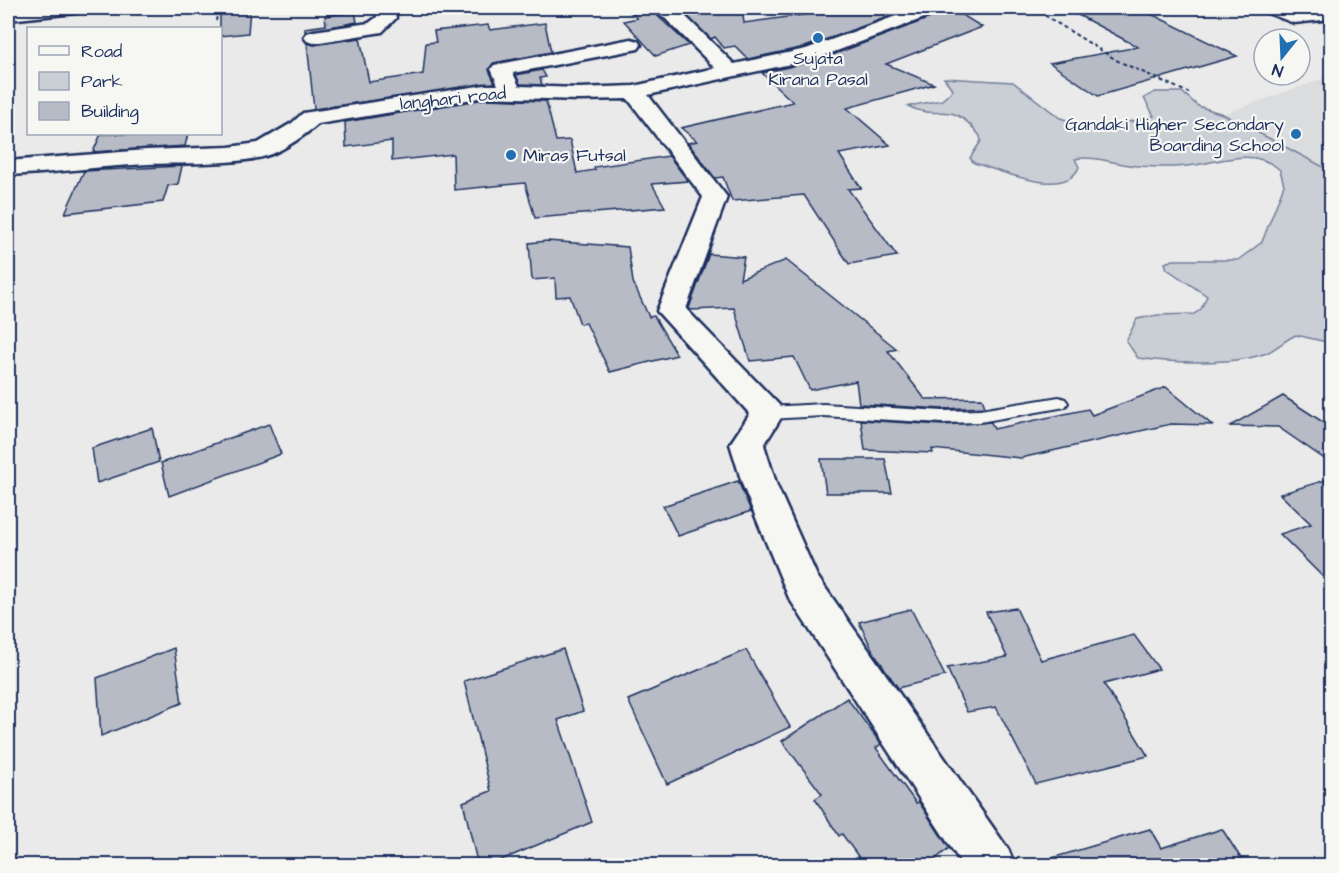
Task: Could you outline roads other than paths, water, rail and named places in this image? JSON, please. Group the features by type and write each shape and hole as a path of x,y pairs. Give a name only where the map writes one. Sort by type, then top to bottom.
{"street":[{"path":"8,15 75,8"},
{"path":"314,37 375,28 387,18 384,8"},
{"path":"660,8 673,15 730,72"},
{"name":"langhari road","path":"8,168 146,157 229,154 264,149 300,128 311,118 485,91 511,90 579,94 634,92 811,54 934,8"},
{"path":"1271,8 1294,17 1332,13"},
{"path":"511,90 501,69 631,45"},
{"path":"634,92 715,197 671,311 768,413 747,444 760,486 802,586 991,866"}],"lane":[{"path":"768,413 823,410 944,417 980,416 1059,404"}],"place":[{"name":"Sujata Kirana Pasal","path":"818,38"},
{"name":"Gandaki Higher Secondary Boarding School","path":"1296,134"},
{"name":"Miras Futsal","path":"511,155"}]}
